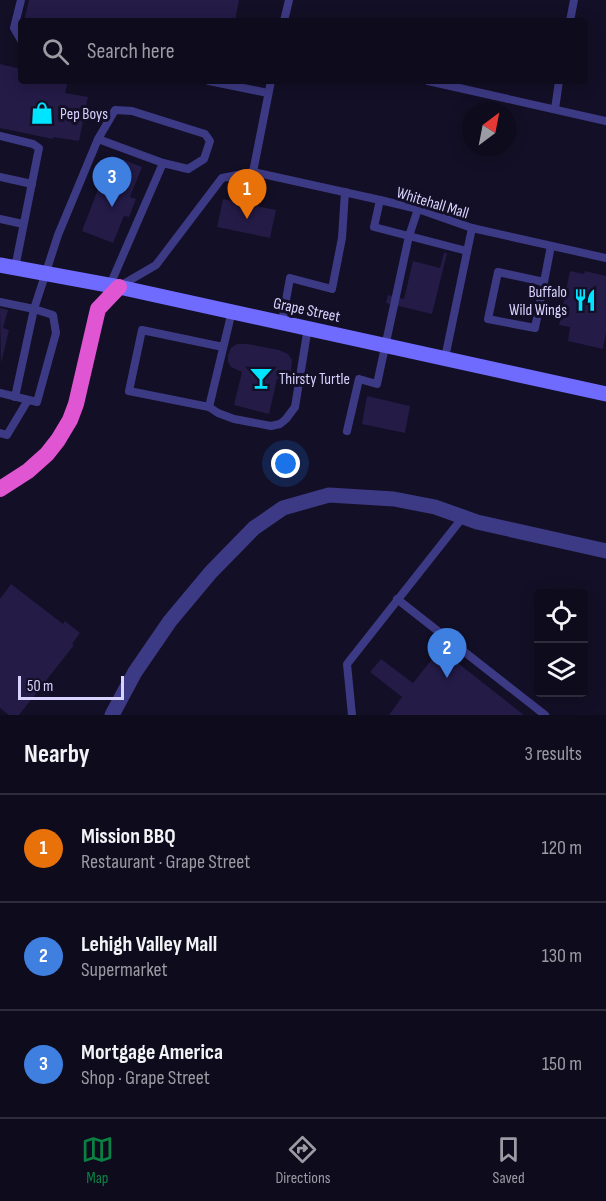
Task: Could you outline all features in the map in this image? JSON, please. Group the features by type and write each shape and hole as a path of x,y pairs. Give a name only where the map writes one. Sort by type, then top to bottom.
{"highway":[{"path":"0,489 28,471 47,454 70,420 76,404 98,309 114,286"}],"main road":[{"name":"Grape Street","path":"7,266 308,327 606,394"}],"street":[{"path":"112,715 135,672 170,621 211,572 254,528 283,508 329,495 394,499 435,507 477,522 606,550"}],"lane":[{"path":"18,37 14,28 21,0"},
{"path":"285,18 289,0"},
{"path":"571,18 574,0"},
{"path":"224,84 268,93"},
{"path":"253,172 270,84"},
{"path":"444,84 606,121"},
{"path":"555,109 559,84"},
{"path":"15,397 34,309 58,234 98,139 115,110 132,111 204,134 210,141 204,159 188,169 98,139"},
{"path":"0,136 33,144 39,148 23,224 7,266"},
{"path":"114,286 163,162"},
{"name":"Whitehall Mall","path":"114,286 156,265 222,178 253,172 418,209 472,228 606,258"},
{"path":"0,177 32,184"},
{"path":"282,322 290,278 332,289 342,238 345,192"},
{"path":"380,200 374,227 467,251"},
{"path":"347,431 359,379 377,384 409,236 418,209"},
{"path":"0,219 23,224"},
{"path":"445,358 472,228"},
{"path":"544,282 498,272 488,319 534,328 544,282 551,246"},
{"path":"0,302 53,315 56,333 37,402 0,393"},
{"path":"209,407 232,311"},
{"path":"224,347 142,330 129,391 209,407 234,419 271,426 280,424 295,408 308,327"},
{"path":"0,433 7,435 28,400"},
{"path":"352,715 347,664 463,517"},
{"path":"397,599 545,715"}],"building":[{"path":"29,0 239,0 236,18 25,18"},
{"name":"Pep Boys","path":"0,64 18,68 18,84 67,84 65,93 88,97 79,141 53,137 53,139 0,128"},
{"path":"111,155 142,167 130,197 136,199 129,217 124,216 113,243 82,231"},
{"path":"223,199 276,210 270,238 217,227"},
{"path":"444,253 447,253 432,314 386,303 388,295 404,299 413,261 440,268"},
{"name":"Buffalo Wild Wings","path":"570,271 584,274 585,271 606,276 606,332 603,349 568,341 570,327 559,325"},
{"path":"0,308 8,310 3,328 9,330 1,363"},
{"name":"Thirsty Turtle","path":"237,344 279,350 288,354 292,360 291,371 285,377 277,379 269,414 234,405 242,372 231,367 228,355 231,348"},
{"path":"367,396 410,406 405,433 362,424"},
{"path":"11,584 63,624 65,621 80,633 72,644 74,645 19,715 9,715 0,708 0,599"},
{"path":"440,649 524,715 389,715 402,697 370,672 381,659 413,683"}],"place":[{"name":"Pep Boys","path":"42,113"},
{"name":"Mortgage America","path":"112,207"},
{"name":"Mission BBQ","path":"247,219"},
{"name":"Buffalo Wild Wings","path":"585,300"},
{"name":"Thirsty Turtle","path":"261,378"},
{"name":"Lehigh Valley Mall","path":"447,678"}]}
